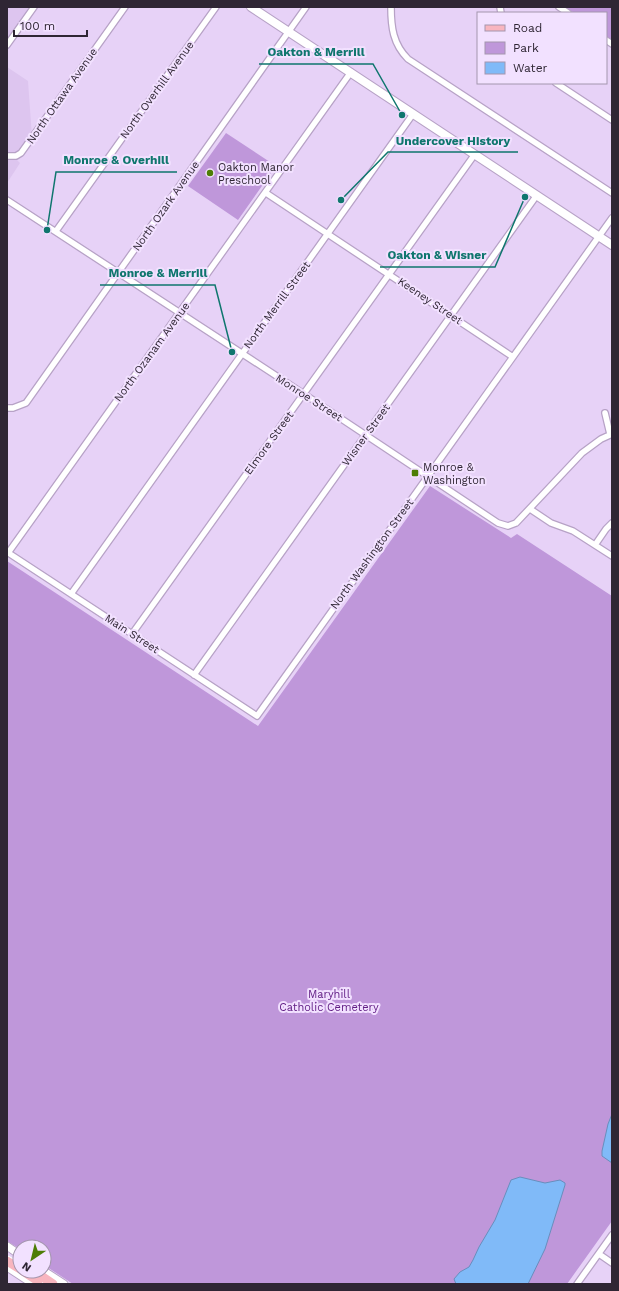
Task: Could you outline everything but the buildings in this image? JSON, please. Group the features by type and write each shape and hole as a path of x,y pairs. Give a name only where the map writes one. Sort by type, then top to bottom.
{"main road":[{"path":"251,7 352,72 612,245"}],"street":[{"path":"7,45 34,7"},
{"name":"North Ottawa Avenue","path":"7,156 16,156 21,153 125,7"},
{"name":"North Overhill Avenue","path":"56,231 216,7"},
{"name":"North Ozark Avenue","path":"7,408 13,408 26,403 306,7"},
{"path":"391,7 391,21 397,46 408,59 612,193"},
{"name":"North Ozanam Avenue","path":"8,552 352,72"},
{"path":"558,84 612,120"},
{"name":"North Merrill Street","path":"71,594 413,114"},
{"name":"Elmore Street","path":"132,634 475,154"},
{"name":"Keeney Street","path":"266,192 513,357"},
{"name":"Wisner Street","path":"194,675 537,195"},
{"name":"Monroe Street","path":"7,200 119,272 498,523 504,525 512,525 516,523 582,453 595,443 611,434"},
{"name":"North Washington Street","path":"257,716 612,218"},
{"path":"605,413 611,434"},
{"path":"530,509 546,520 573,531 612,556"},
{"path":"595,544 612,523"},
{"name":"Main Street","path":"8,552 257,716"},
{"path":"577,1284 612,1235"},
{"path":"599,1254 612,1263"},
{"path":"7,1267 32,1284"},
{"path":"52,1276 64,1284"}],"shaded area":[{"path":"7,7 35,7 7,50"},
{"path":"7,67 28,81 32,137 16,159 20,163 7,183"}],"green space":[{"path":"565,7 612,7 612,40 607,37 607,12 572,12"},
{"path":"226,133 276,166 238,220 188,186"},
{"name":"Maryhill Catholic Cemetery","path":"430,486 511,538 517,534 612,596 612,1221 567,1284 73,1284 52,1270 52,1239 12,1239 12,1244 7,1241 7,561 258,726"}],"water":[{"path":"612,1114 612,1163 602,1156 602,1151 608,1124"},
{"path":"520,1177 545,1183 560,1180 565,1183 545,1249 528,1284 456,1284 454,1279 460,1272 469,1267 495,1220 511,1180"}],"place":[{"name":"Oakton & Merrill","path":"402,115"},
{"name":"Oakton Manor Preschool","path":"210,173"},
{"name":"Oakton & Wisner","path":"525,197"},
{"name":"Undercover History","path":"341,200"},
{"name":"Monroe & Overhill","path":"47,230"},
{"name":"Monroe & Merrill","path":"232,352"},
{"name":"Monroe & Washington","path":"415,473"}]}
